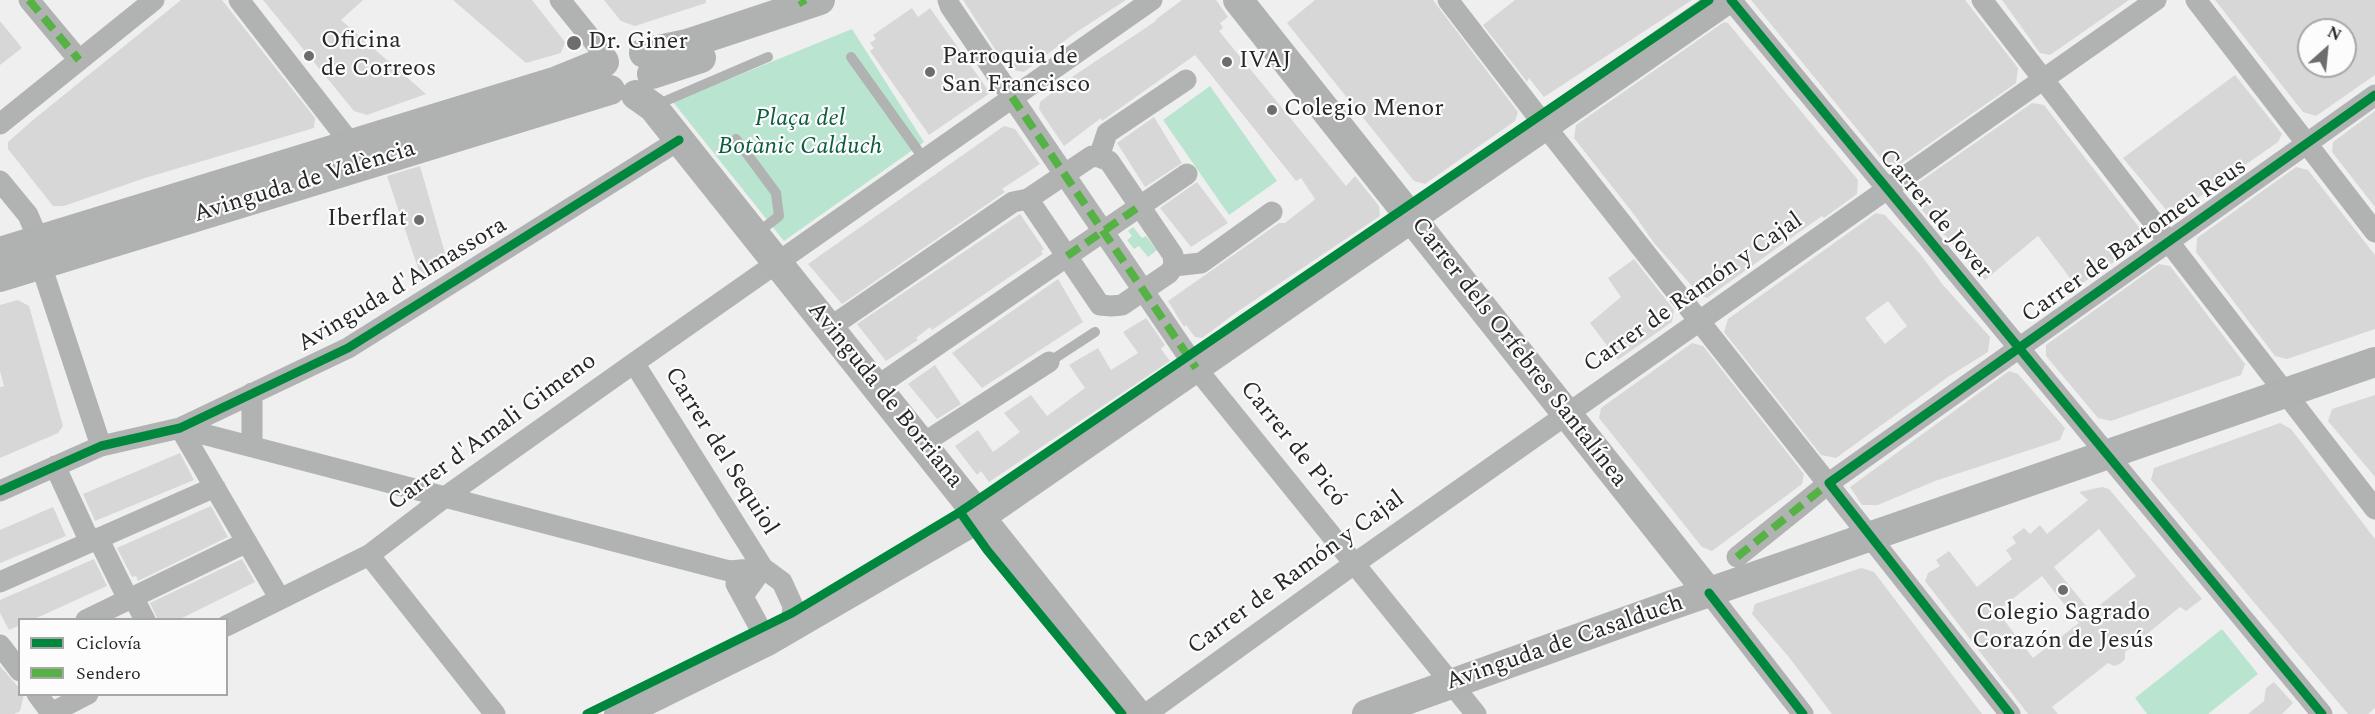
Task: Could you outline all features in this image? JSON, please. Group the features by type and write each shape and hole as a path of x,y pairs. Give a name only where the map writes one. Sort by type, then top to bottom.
{"main road":[{"name":"Carrer dels Orfebres Santalínea","path":"1238,0 1709,593"},
{"path":"619,714 779,634 980,517 1726,0"},
{"name":"Avinguda de València","path":"0,252 40,253 564,102 632,78 687,44 809,1"},
{"name":"Avinguda de València","path":"0,277 40,253 351,144 557,81 632,78"},
{"name":"Avinguda de Borriana","path":"632,78 1137,714"},
{"name":"Avinguda de Casalduch","path":"1367,714 2375,362"}],"street":[{"path":"29,0 79,60"},
{"path":"0,124 154,0"},
{"path":"239,0 351,144"},
{"path":"560,0 632,78"},
{"name":"Carrer de Picó","path":"948,0 1196,368 1476,714"},
{"name":"Carrer d'Amali Gimeno","path":"228,625 369,555 634,363 1152,0"},
{"path":"1448,0 2010,714"},
{"name":"Carrer de Jover","path":"1731,0 2322,714"},
{"path":"1982,0 2375,509"},
{"name":"Carrer de Ramón y Cajal","path":"1146,714 1354,564 2156,0"},
{"path":"2196,0 2375,232"},
{"path":"1099,157 1107,133 1186,80"},
{"name":"Carrer de Bartomeu Reus","path":"1737,557 1829,483 2375,95"},
{"name":"Avinguda d'Almassora","path":"0,491 101,446 180,428 348,348 679,140"},
{"path":"829,328 1013,202 1028,199 1092,156 1108,161 1173,255 1174,266 1169,273 1122,305 1100,305 1028,199"},
{"path":"876,387 1187,174"},
{"path":"0,181 28,215 101,446"},
{"path":"1174,266 1201,263 1272,212"},
{"path":"922,444 1049,362"},
{"name":"Carrer del Sequiol","path":"634,363 763,568 782,582 792,606 779,634"},
{"path":"252,393 252,446"},
{"path":"180,428 729,571 763,568"},
{"path":"180,428 280,598"},
{"path":"55,466 94,540 144,618"},
{"path":"0,582 215,487"},
{"path":"90,618 247,542"},
{"path":"369,555 495,714"},
{"path":"743,596 763,568"},
{"path":"729,571 743,596 779,634"},
{"path":"1709,593 1803,714"},
{"path":"38,696 51,714 84,696"}],"lane":[{"path":"632,78 768,57"},
{"path":"851,57 924,159"},
{"path":"736,139 776,193 779,216 755,235"},
{"path":"1049,362 1095,332"}],"green space":[{"name":"Plaça del Botànic Calduch","path":"852,29 924,142 784,241 673,102"},
{"path":"1210,86 1277,181 1229,215 1163,120"},
{"path":"1133,227 1142,238 1146,236 1157,250 1148,257 1139,246 1134,249 1127,240 1132,236 1128,231"},
{"path":"2222,629 2258,674 2208,714 2147,714 2135,698"}],"building":[{"path":"181,0 222,0 315,118 314,128 145,178 64,206 53,206 8,149 8,142"},
{"path":"263,0 363,0 341,20 426,94 367,115 354,111"},
{"path":"453,0 532,0 565,42 561,53 526,63"},
{"path":"604,0 706,0 706,3 635,26 621,21"},
{"path":"963,0 1126,0 1075,33 1024,72 1008,69"},
{"path":"1182,0 1216,0 1228,17 1220,23 1223,28 1219,31 1346,186 1355,176 1379,206 1380,216 1202,338 1195,337 1186,325 1184,327 1168,301 1279,223 1285,223 1313,201 1315,199 1301,178 1296,181 1195,55 1102,121 1101,118 1064,146 1039,109 1040,102 1072,77 1156,21"},
{"path":"1315,0 1433,0 1518,112 1515,121 1425,184 1414,181 1287,23"},
{"path":"1515,0 1692,0 1544,97 1529,78 1527,82 1483,25"},
{"path":"1751,0 1965,0 2018,68 2016,83 1899,165 1884,162"},
{"path":"2002,0 2129,0 2050,55 2040,53"},
{"path":"2215,0 2375,0 2375,75 2316,116 2303,112"},
{"name":"Parroquia de San Francisco","path":"912,8 918,17 930,8 990,93 929,135 870,51 874,48 870,43 876,39 873,35"},
{"path":"0,21 22,48 0,65"},
{"path":"1724,22 1728,23 1858,180 1857,194 1824,218 1822,216 1707,298 1700,295 1654,243 1574,138 1576,125"},
{"path":"2235,75 2282,134 2278,142 2179,211 2167,211 2123,158"},
{"path":"2032,103 2044,105 2141,230 2139,245 2077,287 2038,236 1985,280 1912,199 1915,185"},
{"path":"2375,111 2375,207 2332,152 2333,142"},
{"path":"1154,117 1182,163 1145,187 1117,143"},
{"path":"1004,126 1015,129 1040,164 1002,189 1005,192 842,304 808,264"},
{"name":"Iberflat","path":"420,166 449,267 422,280 387,176"},
{"path":"2296,167 2308,170 2375,255 2375,329 2287,359 2275,356 2196,252 2197,238"},
{"path":"1197,182 1228,223 1191,247 1160,208"},
{"path":"1876,213 1885,215 1990,337 1988,352 1948,377 1836,458 1821,455 1724,332 1728,319","holes":["1888,301 1907,326 1885,344 1865,318"]},
{"path":"1020,214 1044,249 1041,251 1043,254 932,330 930,327 916,338 918,340 886,361 857,324"},
{"path":"1634,259 1674,310 1672,322 1618,360 1590,323 1621,297 1608,278"},
{"path":"2159,264 2170,266 2245,364 2241,375 2111,421 2098,418 2046,356 2046,345"},
{"path":"1058,279 1083,322 982,388 952,353"},
{"path":"18,300 29,306 63,426 58,433 0,458 0,387 4,386 0,371 0,305"},
{"path":"1146,318 1165,345 1161,349 1170,361 989,482 981,471 977,475 955,446 978,430 993,452 1020,432 1004,413 1031,395 1047,416 1085,388 1069,365 1098,348 1111,370 1138,353 1123,332"},
{"path":"1692,343 1703,346 1804,474 1802,484 1712,551 1702,547 1599,418 1601,408"},
{"path":"935,365 961,404 937,419 908,384"},
{"path":"2009,371 2018,374 2065,428 2060,440 1935,481 1878,505 1862,505 1850,487"},
{"path":"2375,395 2375,477 2328,421 2332,409"},
{"path":"2280,423 2291,429 2375,539 2375,708 2368,714 2348,714 2151,480 2154,468"},
{"path":"180,453 194,480 95,521 83,494"},
{"path":"2102,487 2109,489 2202,599 2186,611 2180,607 2125,652 2125,659 2120,664 2114,666 2108,663 2052,707 2058,714 2028,714 1925,581 1928,573 1940,566 1936,560 1949,551 1977,587 2012,559 2006,550 2016,543 2012,537 2024,528 2030,534 2040,525 2047,534 2088,500 2079,492","holes":["2099,529 2136,576 2091,612 2054,567","2042,576 2079,623 2033,658 1997,611"]},
{"path":"211,506 228,537 138,581 136,576 132,577 117,548"},
{"path":"53,507 66,536 0,563 0,530"},
{"path":"94,559 107,586 36,618 18,618 18,626 9,630 0,613 0,600"},
{"path":"242,559 255,582 182,618 157,618 150,603"},
{"path":"1861,568 1874,572 1982,714 1832,714 1788,656 1752,614 1755,604"},
{"path":"0,666 18,687 18,696 24,696 20,711 14,714 0,714"},
{"path":"2274,682 2293,703 2282,714 2248,714 2264,701 2266,688"}],"marked path":[{"path":"29,0 79,60"},
{"path":"801,0 804,5"},
{"path":"1012,97 1196,368"},
{"path":"1067,256 1140,206"},
{"path":"1737,557 1829,483"}],"cycle path":[{"path":"587,714 792,613 960,512 1709,0"},
{"path":"1731,0 2322,714"},
{"path":"2010,714 1829,483 2375,95"},
{"path":"0,491 101,446 180,428 348,348 679,140"},
{"path":"960,512 987,550 1122,714"},
{"path":"1709,593 1803,714"}],"place":[{"name":"Dr. Giner","path":"574,43"},
{"name":"Oficina de Correos","path":"309,56"},
{"name":"IVAJ","path":"1227,62"},
{"name":"Parroquia de San Francisco","path":"930,72"},
{"name":"Colegio Menor","path":"1272,110"},
{"name":"Iberflat","path":"419,220"},
{"name":"Colegio Sagrado Corazón de Jesús","path":"2063,590"}]}
